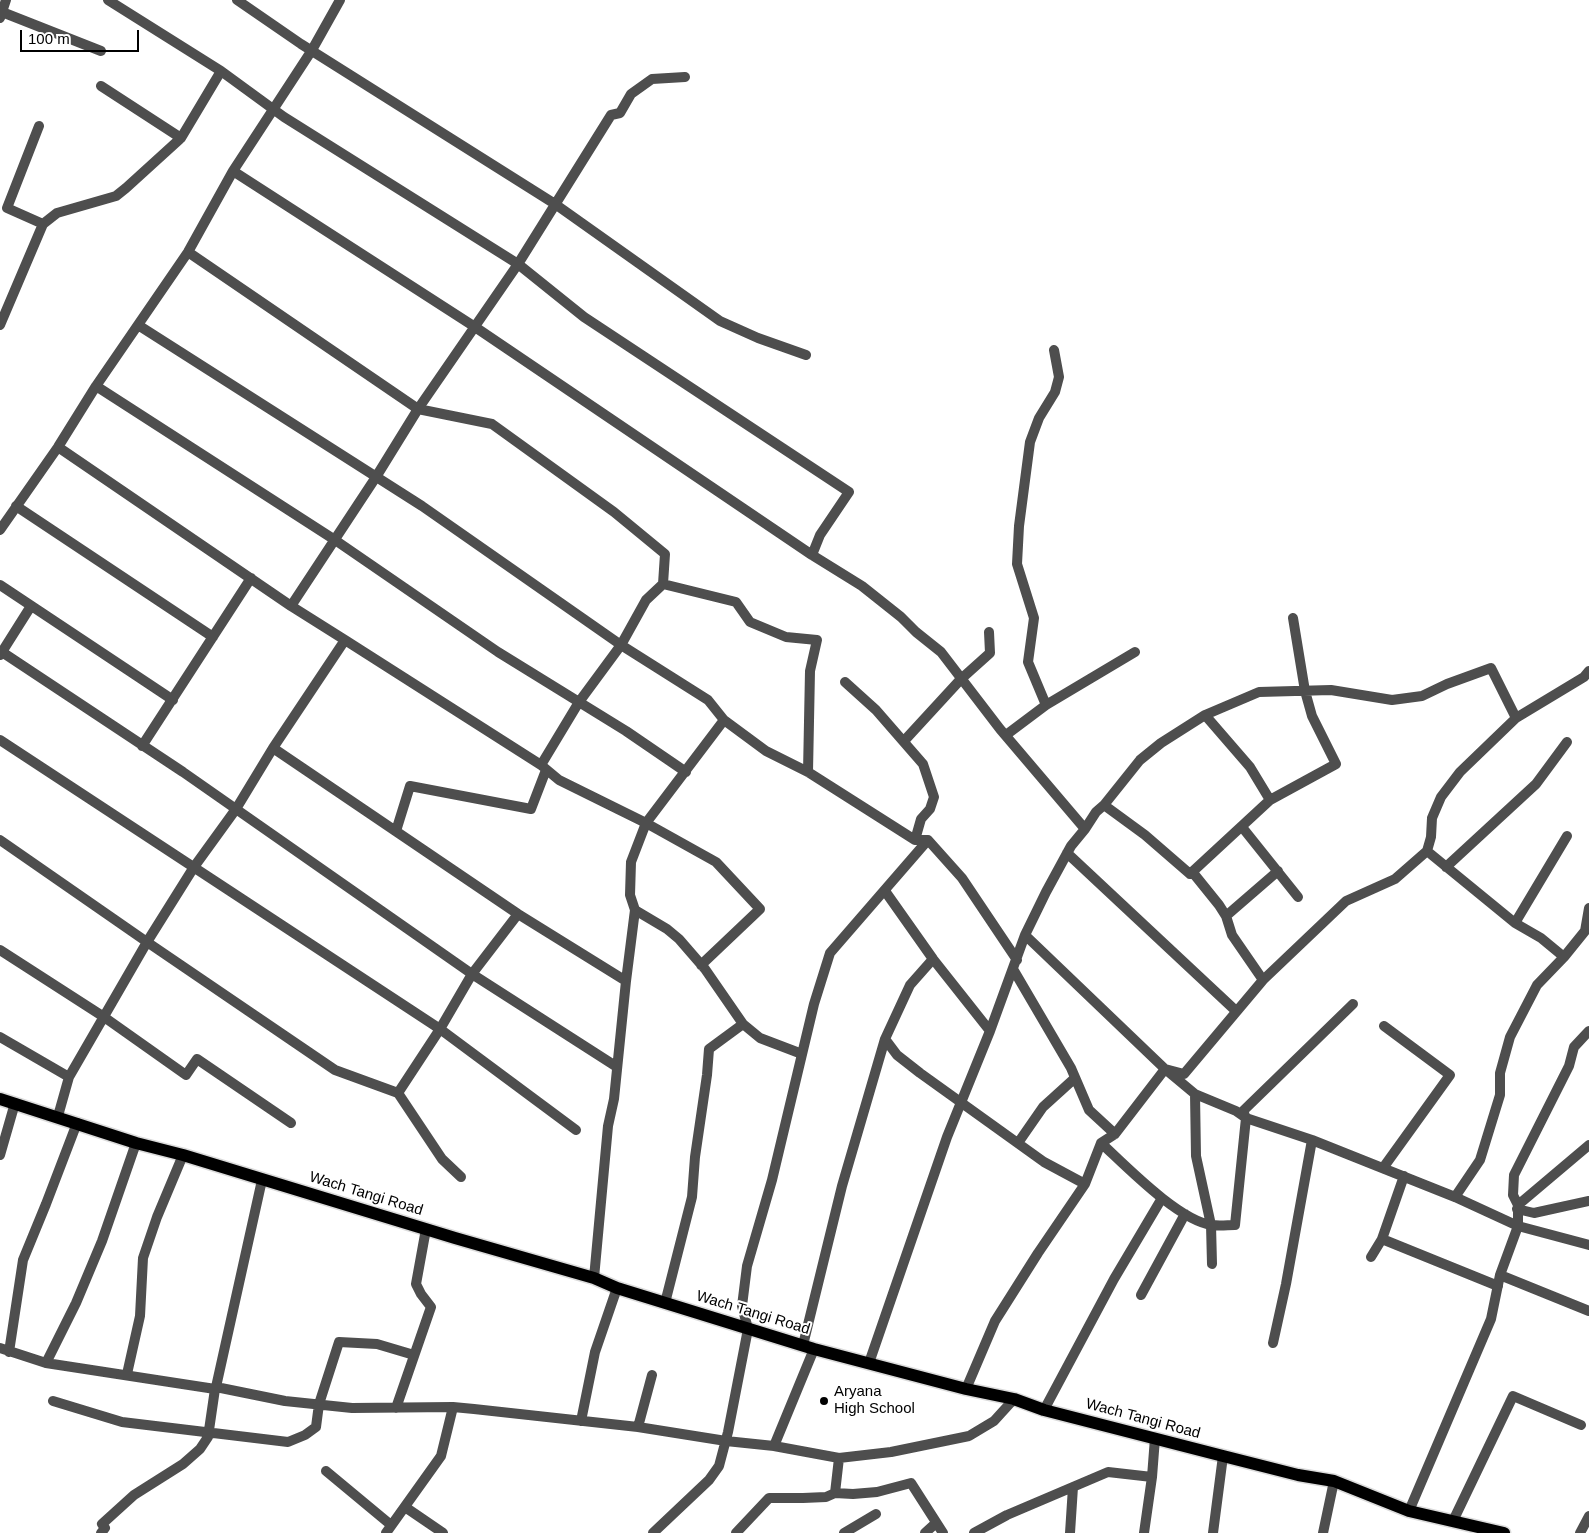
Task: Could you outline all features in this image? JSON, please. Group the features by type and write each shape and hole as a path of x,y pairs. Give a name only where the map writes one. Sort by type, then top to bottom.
{"main road":[{"name":"Wach Tangi Road","path":"0,1099 15,1102 136,1143 183,1155 594,1278 617,1288 808,1347 966,1389 1014,1399 1044,1410 1223,1456 1298,1475 1334,1481 1409,1511 1453,1521 1472,1529 1504,1533"}],"street":[{"path":"6,0 1,15 102,51"},
{"path":"108,0 221,71 274,109 518,264 584,317 849,492 820,535 812,555"},
{"path":"237,0 301,44 555,204 720,321 758,338 806,355"},
{"path":"0,530 58,447 96,386 188,252 233,171 312,50 340,0"},
{"path":"0,325 43,224 57,213 116,196 181,138 221,71"},
{"path":"291,606 376,477 418,409 518,264 611,115 620,113 631,94 652,79 685,77"},
{"path":"101,86 181,138"},
{"path":"39,126 7,208 43,224"},
{"path":"233,171 475,327 812,555 862,586 941,652 1085,830"},
{"path":"188,252 418,409 492,424 614,512 665,554 663,584 646,600 621,645 579,702 544,768 531,809 410,786 396,831"},
{"path":"138,325 422,506 621,645 708,700 724,720 766,751 808,772 915,840 928,840 962,878 1015,964 1075,1078 1089,1110 1115,1134"},
{"path":"1046,705 1028,662 1034,618 1017,564 1019,526 1030,442 1039,418 1055,392 1059,377 1054,350"},
{"path":"96,386 335,540 498,652 626,731 686,772"},
{"path":"58,447 291,606 544,768 558,780 646,823 716,862 760,909 701,965"},
{"path":"16,506 213,637"},
{"path":"142,746 251,578"},
{"path":"663,584 736,602 750,622 786,637 818,640 810,671 808,772"},
{"path":"0,585 173,700"},
{"path":"31,606 1,654 236,809 472,974 617,1066"},
{"path":"1190,874 1270,800 1336,764 1312,716 1305,691 1293,618"},
{"path":"904,741 961,679 990,653 989,632"},
{"path":"58,1116 69,1078 147,942 194,867 236,809 273,748 346,640"},
{"path":"1006,734 1046,705 1134,652"},
{"path":"870,1363 947,1137 990,1031 1025,935 1071,846 1085,830 1096,812 1104,805 1140,760 1161,743 1205,715 1259,692 1331,690 1392,700 1422,696 1447,684 1491,668 1516,718"},
{"path":"1165,1069 1184,1074 1263,980 1346,901 1395,879 1427,851 1431,837 1432,818 1441,797 1460,772 1516,718 1584,677 1589,671"},
{"path":"845,682 876,710 923,764 934,797 930,808 921,819 915,840"},
{"path":"1205,715 1250,767 1270,800"},
{"path":"594,1278 608,1126 614,1100 635,910 630,895 631,862 646,823 724,720"},
{"path":"0,740 440,1029 576,1130"},
{"path":"1446,868 1536,784 1567,742"},
{"path":"273,748 518,914 626,981"},
{"path":"1104,805 1145,835 1190,874 1194,874 1200,880 1226,916 1232,935 1263,980"},
{"path":"1242,826 1298,897"},
{"path":"1515,922 1567,836"},
{"path":"0,840 335,1070 398,1092 442,1159 461,1177"},
{"path":"653,1533 709,1480 719,1466 748,1329 742,1306 747,1266 772,1180 814,1004 830,953 928,840"},
{"path":"1427,851 1515,922 1541,938 1564,957"},
{"path":"1067,853 1236,1011"},
{"path":"1226,916 1278,871"},
{"path":"885,891 933,959 990,1031"},
{"path":"1455,1196 1480,1160 1500,1095 1500,1073 1510,1038 1537,985 1564,957 1585,931 1589,908"},
{"path":"635,910 667,929 679,939 701,965 744,1024 760,1038 802,1054"},
{"path":"398,1092 440,1029 472,974 518,914"},
{"path":"1025,935 1165,1069 1195,1094 1236,1111 1246,1118 1312,1140 1455,1196 1518,1226 1589,1245"},
{"path":"0,950 104,1018 186,1075 197,1059 291,1123"},
{"path":"774,1446 808,1347 842,1186 885,1039 910,986 933,959"},
{"path":"1101,1143 1162,1198 1185,1214 1211,1225 1235,1225 1246,1118 1243,1111 1353,1004"},
{"path":"665,1303 692,1196 709,1049 744,1024"},
{"path":"1383,1168 1450,1075 1384,1026"},
{"path":"1409,1511 1491,1319 1500,1275 1518,1226 1517,1207 1513,1195 1514,1175 1569,1066 1574,1047 1589,1031"},
{"path":"0,1037 69,1078"},
{"path":"885,1039 897,1055 961,1102 1044,1162 1084,1184"},
{"path":"966,1389 995,1321 1084,1184 1101,1143 1115,1134 1165,1069"},
{"path":"1018,1143 1043,1107 1075,1078"},
{"path":"1195,1094 1196,1156 1211,1225 1212,1264"},
{"path":"0,1155 15,1102"},
{"path":"77,1123 23,1260 5,1350 46,1363 215,1388 285,1402 352,1408 453,1407 638,1426 774,1446 839,1458 891,1452 970,1436 994,1421 1014,1399"},
{"path":"1273,1343 1286,1284 1312,1140"},
{"path":"46,1363 76,1303 102,1241 136,1143"},
{"path":"1517,1207 1589,1145"},
{"path":"127,1374 140,1316 143,1258 183,1155"},
{"path":"1371,1257 1382,1239 1404,1176"},
{"path":"101,1533 105,1528 102,1524 134,1495 183,1464 200,1449 208,1437 215,1388 262,1180"},
{"path":"1044,1410 1114,1279 1162,1198"},
{"path":"1517,1207 1534,1213 1540,1213 1589,1200"},
{"path":"1141,1295 1185,1214"},
{"path":"396,1408 431,1307 416,1284 426,1229"},
{"path":"1382,1239 1498,1286"},
{"path":"1500,1275 1589,1311"},
{"path":"581,1421 595,1352 617,1288"},
{"path":"53,1401 122,1422 288,1442 305,1436 316,1427 318,1404 339,1342 377,1344 414,1355"},
{"path":"638,1426 652,1375"},
{"path":"1453,1521 1513,1396 1580,1424"},
{"path":"326,1471 388,1529 441,1456 453,1407"},
{"path":"1144,1533 1152,1477 1155,1438"},
{"path":"1212,1533 1223,1456"},
{"path":"835,1493 839,1458"},
{"path":"974,1533 1007,1515 1108,1472 1152,1477"},
{"path":"1323,1533 1334,1481"},
{"path":"736,1533 769,1498 826,1497 835,1493 877,1492 911,1483 943,1533"},
{"path":"1070,1533 1073,1486"},
{"path":"405,1507 443,1533"},
{"path":"844,1533 876,1514"},
{"path":"1580,1533 1589,1516"},
{"path":"925,1533 936,1523"}],"place":[{"name":"Aryana High School","path":"824,1401"}]}
